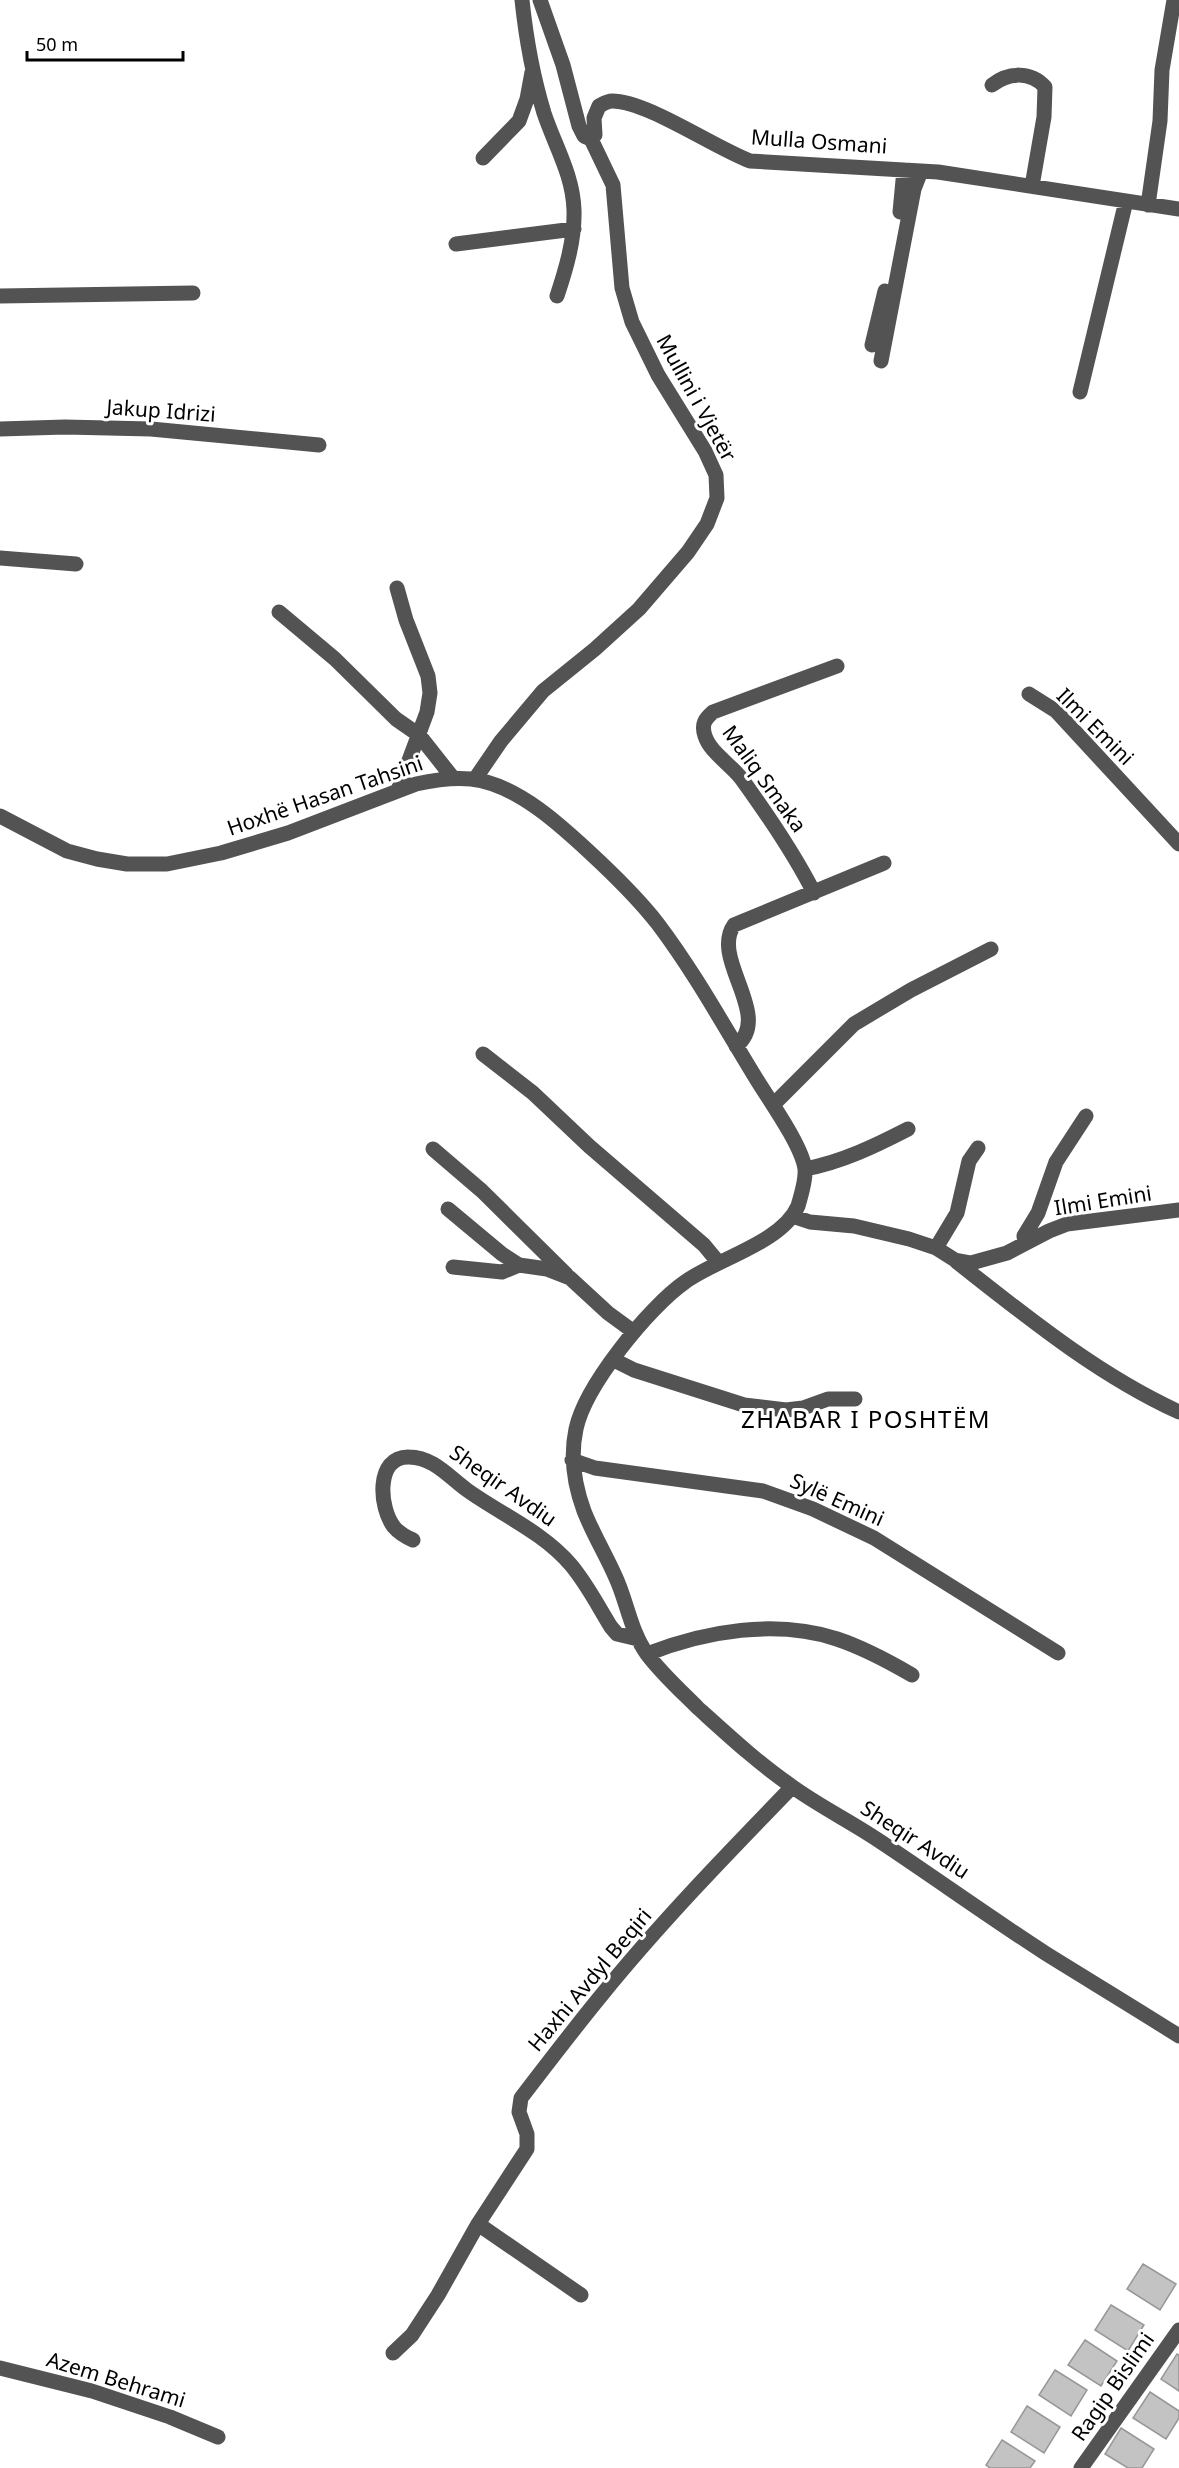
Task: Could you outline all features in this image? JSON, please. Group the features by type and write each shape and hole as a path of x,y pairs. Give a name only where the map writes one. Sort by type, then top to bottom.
{"street":[{"path":"522,0 533,67 551,134 568,171 573,191 574,229 568,260 557,296"},
{"name":"Mullini i Vjetër","path":"475,779 501,741 543,691 595,649 639,609 688,552 707,524 717,498 716,475 709,459 658,375 632,322 622,288 613,185 591,139 584,136 579,126 563,65 540,0"},
{"path":"1148,205 1161,121 1162,70 1174,0"},
{"path":"483,158 519,121 527,99 533,67"},
{"path":"992,86 1001,77 1029,76 1038,79 1046,87 1044,117 1032,186"},
{"name":"Mulla Osmani","path":"591,139 595,135 594,118 599,106 608,101 618,102 652,113 726,152 750,161 921,171 1179,209"},
{"name":"Mulla Osmani","path":"872,345 888,278 903,190 904,170"},
{"path":"881,361 914,189 921,171"},
{"path":"1080,392 1126,201"},
{"path":"456,244 574,229"},
{"path":"0,296 194,293"},
{"name":"Jakup Idrizi","path":"0,429 65,427 151,429 319,446"},
{"path":"0,558 76,564"},
{"path":"397,588 406,620 428,676 430,693 427,712 398,790"},
{"name":"Hoxhë Hasan Tahsini","path":"279,612 335,659 396,719 419,735 453,778"},
{"name":"Maliq Smaka","path":"814,893 778,833 740,778 705,738 703,726 706,718 713,712 837,666"},
{"name":"Ilmi Emini","path":"1029,694 1056,711 1179,844"},
{"name":"Hoxhë Hasan Tahsini","path":"0,816 67,851 97,860 127,864 168,864 221,853 288,833 416,784 453,778 475,779 496,785 522,798 571,835 627,888 656,922 686,962 773,1105 795,1144 805,1169"},
{"path":"736,1046 743,1040 748,1029 747,1011 729,953 728,941 734,925 884,863"},
{"path":"773,1105 854,1024 911,990 991,949"},
{"path":"483,1054 533,1093 589,1146 704,1245 718,1262"},
{"path":"1025,1243 1024,1236 1038,1213 1056,1162 1086,1116"},
{"path":"908,1129 861,1152 825,1166 805,1169 798,1204 792,1216 810,1222 854,1226 936,1248 1103,1370 1146,1396 1179,1412"},
{"path":"936,1248 957,1213 969,1161 978,1148"},
{"path":"434,1149 482,1191 608,1314 634,1332"},
{"path":"448,1209 519,1265 547,1269 570,1278"},
{"name":"Ilmi Emini","path":"955,1260 971,1263 987,1260 1068,1224 1179,1210"},
{"name":"Sheqir Avdiu","path":"792,1216 782,1227 759,1242 718,1262 683,1283 634,1332 593,1391 577,1424 572,1460 585,1512 616,1578 638,1639 668,1679 738,1744 792,1787 880,1840 1044,1952 1179,2036"},
{"path":"453,1267 502,1272 519,1265"},
{"path":"614,1360 634,1370 744,1405 786,1410 803,1408 828,1399 855,1399"},
{"name":"Sheqir Avdiu","path":"413,1540 394,1527 385,1507 383,1494 384,1478 389,1466 398,1458 408,1456 429,1461 467,1490 547,1541 571,1564 610,1627 617,1634 638,1639"},
{"name":"Sylë Emini","path":"572,1460 617,1471 763,1491 813,1509 874,1538 1058,1653"},
{"path":"647,1654 706,1637 756,1629 791,1629 836,1639 881,1657 912,1675"},
{"name":"Haxhi Avdyl Beqiri","path":"393,2353 412,2335 438,2295 478,2224 527,2149 527,2134 519,2112 521,2098 600,1997 654,1934 792,1787"},
{"path":"478,2224 580,2295"},
{"name":"Ragip Bislimi","path":"1081,2468 1179,2330"},
{"name":"Azem Behrami","path":"0,2368 92,2391 170,2417 218,2437"}],"building":[{"path":"1143,2264 1176,2284 1160,2310 1127,2289"},
{"path":"1111,2305 1144,2325 1128,2351 1095,2330"},
{"path":"1085,2340 1117,2361 1101,2386 1068,2365"},
{"path":"1177,2354 1179,2355 1179,2391 1161,2379"},
{"path":"1055,2370 1087,2390 1071,2416 1039,2395"},
{"path":"1150,2392 1179,2411 1179,2418 1166,2439 1133,2418"},
{"path":"1027,2406 1060,2427 1044,2453 1011,2432"},
{"path":"1121,2428 1154,2449 1142,2468 1128,2468 1105,2454"},
{"path":"1002,2440 1035,2461 1030,2468 990,2468 986,2465"}],"district":[{"name":"ZHABAR I POSHTËM","path":"866,1420"}]}
